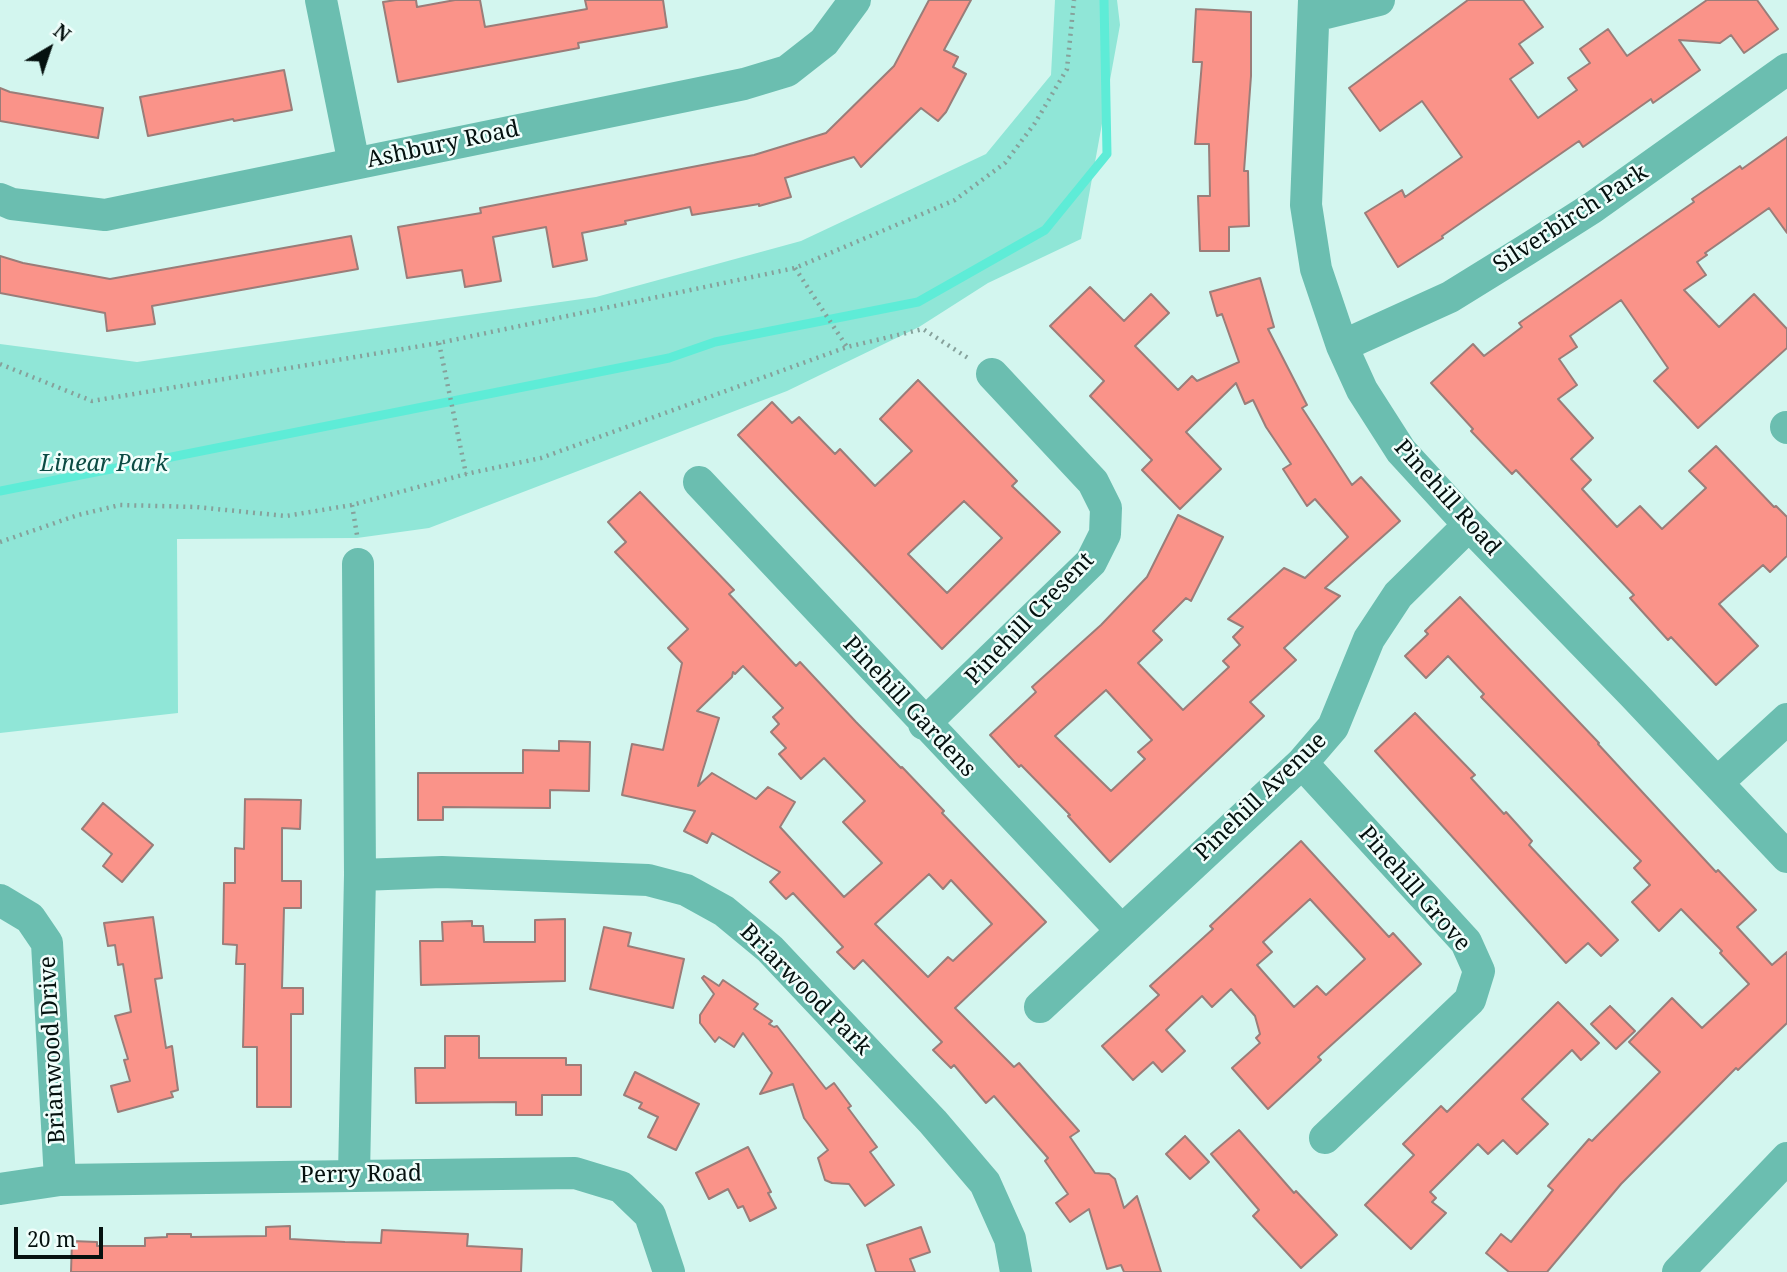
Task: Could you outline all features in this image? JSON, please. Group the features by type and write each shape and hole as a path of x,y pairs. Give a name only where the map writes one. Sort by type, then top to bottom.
{"street":[{"path":"321,0 354,164"},
{"name":"Ashbury Road","path":"0,199 12,204 105,215 744,83 788,71 824,42 855,0"},
{"path":"1314,8 1379,0"},
{"name":"Pinehill Road","path":"1314,8 1306,205 1316,269 1342,346 1363,390 1401,451 1469,526 1787,857"},
{"name":"Silverbirch Park","path":"1342,346 1450,297 1526,250 1592,208 1787,69"},
{"name":"Pinehill Cresent","path":"925,724 1091,562 1105,534 1106,508 1093,482 992,374"},
{"name":"Pinehill Gardens","path":"699,482 1121,930"},
{"name":"Pinehill Avenue","path":"1040,1007 1302,763 1333,727 1368,639 1398,595 1469,526"},
{"path":"354,1175 360,875 358,564"},
{"path":"1717,783 1787,719"},
{"name":"Pinehill Grove","path":"1302,763 1466,942 1479,971 1470,1000 1325,1138"},
{"name":"Briarwood Park","path":"360,875 442,872 648,880 686,890 724,911 770,949 933,1122 985,1183 1010,1239 1016,1272"},
{"name":"Brianwood Drive","path":"0,900 30,918 47,943 60,1180"},
{"path":"1678,1272 1787,1158"},
{"name":"Perry Road","path":"0,1189 60,1180 575,1173 621,1187 650,1215 669,1272"}],"path":[{"path":"0,364 92,401 439,343 795,268 955,200 1005,163 1035,123 1067,69 1074,0"},
{"path":"795,268 847,347"},
{"path":"0,542 78,515 120,505 196,507 286,516 352,505 466,474 541,458 847,347 923,329 992,374"},
{"path":"439,343 466,474"}],"green space":[{"name":"Linear Park","path":"1055,0 1117,0 1120,25 1081,239 988,283 919,327 787,391 429,528 357,538 177,539 178,713 0,733 0,344 137,362 596,297 801,241 986,154 1051,75"}],"building":[{"path":"416,0 417,7 455,0 480,0 485,27 587,9 585,0 663,0 667,27 578,43 579,48 398,82 383,2"},
{"path":"929,0 971,0 944,50 958,57 953,67 966,74 946,112 938,121 921,108 861,167 854,157 785,178 791,197 759,206 692,215 690,207 582,233 587,260 553,267 546,227 493,237 501,281 465,287 462,270 407,278 398,227 481,213 480,208 754,155 826,133 894,66"},
{"path":"1468,0 1523,0 1543,27 1519,44 1533,63 1510,79 1538,118 1577,90 1568,78 1590,63 1580,49 1608,29 1627,56 1707,0 1757,0 1778,29 1744,53 1731,35 1720,43 1679,40 1700,70 1653,103 1651,99 1583,147 1579,141 1398,267 1365,213 1402,190 1405,197 1462,157 1422,101 1380,131 1349,88"},
{"path":"1196,9 1251,12 1251,76 1244,171 1248,171 1249,226 1229,227 1229,251 1200,251 1198,196 1210,196 1209,144 1195,144 1202,62 1193,62"},
{"path":"284,70 292,110 148,136 140,97"},
{"path":"0,88 103,108 98,138 0,121"},
{"path":"1787,137 1787,233 1769,208 1705,253 1707,255 1697,262 1706,275 1684,290 1719,327 1754,294 1787,329 1787,348 1698,428 1654,381 1668,368 1621,300 1570,336 1577,347 1559,359 1577,385 1558,399 1593,438 1571,459 1591,480 1582,489 1617,527 1640,506 1662,529 1706,488 1689,471 1716,446 1774,507 1787,517 1787,556 1770,572 1763,565 1719,604 1758,646 1716,685 1671,637 1668,640 1630,598 1634,595 1516,470 1512,474 1431,383 1473,344 1484,356 1522,327 1519,323 1694,202 1692,199 1740,166 1742,169"},
{"path":"351,236 358,269 152,306 155,324 107,331 105,313 0,293 0,256 23,263 110,279"},
{"path":"1260,278 1274,327 1268,329 1307,405 1302,408 1352,485 1361,477 1400,521 1325,588 1340,596 1284,648 1296,660 1250,702 1264,716 1110,862 1068,816 1070,815 1021,765 1019,767 990,735 1036,692 1032,687 1101,625 1147,577 1178,515 1223,537 1191,601 1186,598 1153,631 1162,640 1138,663 1183,710 1229,667 1223,661 1240,645 1233,637 1243,627 1228,619 1284,568 1305,578 1348,537 1315,499 1307,506 1283,469 1291,464 1266,427 1253,400 1245,404 1236,383 1186,432 1221,469 1180,509 1142,470 1152,460 1090,396 1104,381 1050,326 1090,287 1124,321 1151,294 1169,313 1135,346 1178,390 1192,376 1197,381 1239,362 1222,314 1217,316 1210,292","holes":["1106,690 1152,740 1138,752 1145,759 1111,791 1055,736"]},
{"path":"918,380 1017,481 1012,486 1060,532 942,649 738,435 772,402 792,423 799,417 835,454 840,449 875,486 912,451 880,419","holes":["964,501 1002,538 947,593 908,554"]},
{"path":"640,492 734,590 729,594 796,666 800,662 944,811 942,813 1046,922 955,1008 1014,1067 1019,1063 1079,1131 1070,1137 1095,1173 1109,1174 1115,1179 1124,1208 1137,1196 1161,1272 1124,1272 1121,1265 1107,1269 1089,1209 1070,1222 1056,1203 1068,1194 1045,1161 1048,1158 994,1096 986,1103 954,1065 951,1068 933,1050 942,1042 863,960 854,969 837,952 843,947 793,893 786,899 770,882 780,872 712,833 707,843 684,831 695,811 622,795 632,744 663,750 682,663 668,648 688,629 615,552 626,542 608,522","holes":["743,666 783,708 773,717 779,724 771,732 786,748 779,754 801,779 824,758 865,801 843,822 882,863 844,897 780,827 795,802 768,787 756,799 712,773 698,786 719,718 697,711 732,677 733,672 735,674","929,874 943,889 951,880 992,924 953,961 948,957 928,977 875,924"]},
{"path":"1460,597 1599,743 1716,872 1718,870 1756,910 1737,927 1772,965 1787,952 1787,1023 1738,1070 1736,1068 1621,1184 1547,1272 1509,1272 1486,1253 1501,1234 1511,1242 1553,1190 1548,1186 1589,1139 1592,1141 1660,1072 1629,1042 1672,998 1702,1028 1749,984 1720,953 1722,951 1681,909 1659,931 1632,902 1650,885 1634,868 1641,861 1481,697 1484,694 1448,656 1426,678 1405,656 1428,634 1425,631"},
{"path":"1415,713 1475,775 1471,778 1532,841 1529,845 1618,940 1601,956 1588,943 1566,963 1375,751"},
{"path":"559,741 590,742 589,791 550,790 550,808 443,807 443,820 418,820 418,773 523,773 523,750 559,751"},
{"path":"245,799 301,800 300,829 282,828 282,881 301,881 301,908 284,908 282,988 303,988 303,1014 291,1014 291,1107 257,1107 257,1047 243,1047 245,964 236,964 237,945 223,944 224,883 235,883 235,848 244,849"},
{"path":"103,803 153,845 122,882 103,866 112,854 82,829"},
{"path":"1301,841 1389,937 1393,933 1421,964 1318,1057 1321,1060 1268,1109 1232,1068 1260,1043 1256,1038 1260,1034 1255,1016 1231,989 1212,1007 1202,996 1166,1030 1185,1051 1162,1072 1153,1062 1133,1080 1102,1046 1159,995 1150,986 1213,929 1210,926","holes":["1310,899 1365,959 1326,995 1317,986 1294,1007 1257,965 1272,952 1263,942"]},
{"path":"153,917 162,978 155,979 166,1048 172,1046 178,1090 171,1092 173,1097 118,1112 111,1086 130,1081 124,1060 128,1059 115,1016 131,1012 123,964 118,965 115,945 108,946 104,923"},
{"path":"565,919 565,981 421,985 420,941 443,941 442,922 472,921 472,926 483,926 484,942 535,942 535,920"},
{"path":"604,927 631,933 628,946 684,959 673,1008 590,989"},
{"path":"704,976 719,986 723,980 758,1004 754,1009 772,1021 769,1024 777,1026 826,1089 834,1083 851,1106 848,1108 877,1147 870,1152 894,1185 865,1206 849,1184 825,1180 818,1158 828,1150 804,1118 793,1084 760,1094 772,1073 743,1033 734,1047 719,1037 715,1042 700,1023 700,1015 714,994 702,978"},
{"path":"1558,1002 1599,1043 1581,1060 1572,1050 1522,1099 1548,1124 1517,1154 1503,1140 1488,1154 1478,1144 1430,1192 1436,1198 1432,1202 1446,1213 1411,1249 1365,1205 1414,1155 1403,1144 1441,1106 1447,1112"},
{"path":"1610,1006 1635,1031 1616,1049 1591,1024"},
{"path":"445,1036 479,1036 479,1058 566,1058 566,1065 581,1065 581,1095 542,1095 542,1115 516,1115 516,1102 416,1103 415,1068 445,1068"},
{"path":"635,1072 699,1104 676,1150 648,1137 658,1117 639,1108 642,1103 624,1095"},
{"path":"1239,1130 1294,1193 1296,1191 1337,1235 1301,1268 1253,1216 1259,1210 1211,1154"},
{"path":"1185,1136 1209,1162 1190,1179 1166,1154"},
{"path":"748,1147 771,1192 768,1193 776,1208 750,1221 743,1206 738,1208 728,1189 709,1199 696,1173"},
{"path":"290,1226 290,1239 345,1242 381,1243 382,1230 468,1234 467,1246 522,1249 521,1272 71,1272 72,1241 97,1242 97,1246 145,1246 145,1238 167,1237 167,1234 191,1234 191,1237 266,1236 266,1227"},
{"path":"921,1227 930,1252 910,1259 915,1272 876,1272 867,1245"}],"waterway":[{"path":"0,491 669,358 715,342 918,302 1045,230 1107,154 1104,0"}]}
